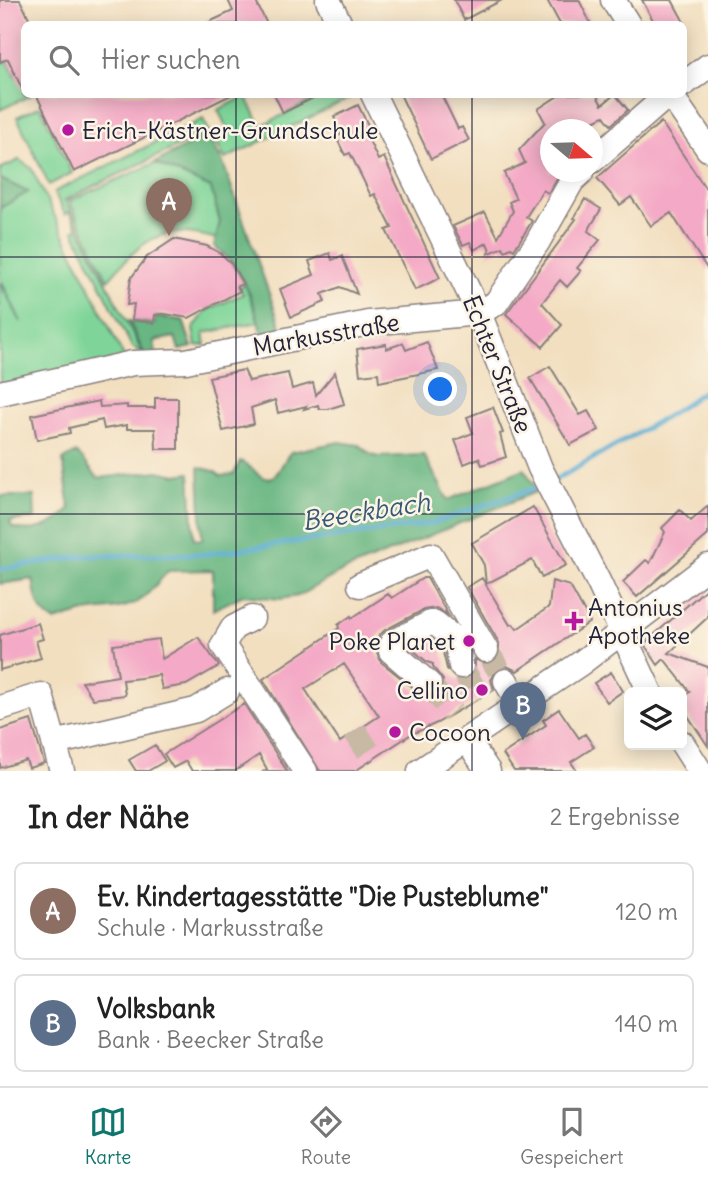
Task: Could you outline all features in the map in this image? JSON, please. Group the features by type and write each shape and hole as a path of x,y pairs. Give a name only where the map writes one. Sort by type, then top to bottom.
{"street":[{"path":"328,0 338,21"},
{"path":"614,0 626,21"},
{"path":"687,82 708,66"},
{"name":"Echter Straße","path":"375,98 479,313 548,484 648,687"},
{"path":"603,152 665,98"},
{"path":"673,98 708,149"},
{"path":"479,313 496,303 537,243 571,182"},
{"name":"Markusstraße","path":"0,393 133,363 186,361 368,323 479,313"},
{"path":"360,585 431,555 486,650"},
{"path":"420,771 520,705 569,681 684,579 708,566"},
{"path":"252,618 233,628 223,645 305,771"},
{"path":"429,684 391,651 393,643 400,637 435,623 456,640 461,666"},
{"path":"506,681 520,705"},
{"path":"54,743 196,710 227,691"},
{"path":"0,708 41,695 62,771"},
{"path":"467,740 488,771"},
{"path":"686,750 700,771"}],"green space":[{"path":"0,60 2,63 7,60 17,79 21,77 21,98 25,98 0,110"},
{"path":"247,98 261,126 307,103 304,98 350,98 225,159 214,137 228,130 218,110"},
{"path":"40,106 72,173 49,185 17,117"},
{"path":"203,119 209,131 65,200 144,356 131,345 74,231 78,228 70,212 65,214 54,192"},
{"path":"208,134 223,163 282,330 261,334 245,285 232,264 214,246 220,222 211,188 155,163"},
{"path":"19,160 31,168 125,359 0,385 0,282 21,322 0,278 0,208 28,192 0,179 0,169"},
{"path":"155,163 211,188 220,222 217,239 181,233 155,238 132,254 108,280 69,201"},
{"path":"0,179 28,192 0,208"},
{"path":"245,284 259,322 204,333 206,345 196,346 193,329 207,310 243,294 239,287"},
{"path":"156,317 183,320 192,347 179,350 175,337 154,341 156,354 145,356 129,321 154,324"},
{"path":"339,442 359,445 371,455 379,457 424,455 448,500 524,469 538,491 339,573 298,596 280,599 243,595 213,610 213,570 168,571 150,592 136,603 54,621 40,608 33,579 0,584 0,496 34,496 35,518 10,521 12,527 28,530 51,524 70,509 63,460 76,453 99,478 158,471 177,475 190,473 194,539 202,540 199,467 221,476 234,474 240,461 268,478 278,472 291,452"}],"building":[{"name":"Erich-Kästner-Grundschule","path":"0,0 20,0 30,21 21,21 21,87 8,59 0,62"},
{"path":"228,0 255,0 266,21 211,21 233,11"},
{"path":"454,0 502,0 464,20"},
{"path":"547,0 579,0 590,21 558,21"},
{"path":"642,0 672,0 683,21 653,21"},
{"path":"38,98 225,98 74,172"},
{"path":"276,98 313,98 283,113"},
{"path":"402,98 443,98 458,129 462,127 469,140 431,159"},
{"path":"555,98 598,98 602,105 610,98 618,98 628,110 611,125 604,116 598,119 543,119 538,109"},
{"path":"358,105 372,133 367,136 378,160 384,157 440,278 415,290 386,230 392,228 375,194 371,196 350,153 345,155 336,137 342,134 334,117"},
{"path":"661,122 708,192 708,270 671,213 651,226 631,197 620,205 600,182 603,182 603,173"},
{"path":"540,127 540,182 555,182 548,193 543,190 526,217 532,221 514,250 511,248 505,251 503,247 488,254 490,250 487,243 474,250 470,242 463,245 453,226 485,212 498,237 513,211 509,202 516,199 504,173 525,163 519,150"},
{"path":"585,199 601,209 588,231 600,240 577,268 581,271 567,287 560,280 542,303 562,325 543,347 506,314 576,219 574,218"},
{"path":"174,239 207,246 220,253 231,263 243,284 237,286 240,291 189,318 164,314 155,315 154,323 132,320 134,304 127,305 131,278 147,257"},
{"path":"330,253 332,260 342,256 357,294 340,287 322,294 325,302 291,317 280,289 314,275 309,261"},
{"path":"427,342 438,370 379,382 378,373 360,375 357,349 386,344 386,349 403,343 406,350"},
{"path":"550,366 580,415 588,411 599,430 570,445 530,378"},
{"path":"244,370 249,381 288,373 292,389 313,383 316,395 335,372 344,404 328,409 319,409 318,405 304,409 306,406 278,413 275,400 251,408 254,424 223,431 209,377"},
{"path":"155,398 178,398 178,449 156,449 155,429 127,429 127,425 104,429 102,420 69,428 70,433 37,440 32,415 99,401 100,407 127,405 127,408 155,408"},
{"path":"493,407 503,433 500,434 506,457 482,465 479,458 464,464 455,440 473,433 467,417"},
{"path":"708,506 708,535 637,597 623,582 646,560 650,563 665,532 662,528 680,510 691,521"},
{"path":"533,507 566,565 542,578 532,560 486,584 484,565 472,543"},
{"path":"427,578 448,615 436,608 423,610 379,635 376,650 381,662 426,698 440,694 443,680 433,664 412,649 431,639 442,648 447,669 457,680 471,677 475,670 475,659 487,665 499,657 499,643 467,587 482,578 510,625 513,624 517,629 549,607 552,581 570,586 590,622 517,671 507,666 498,668 491,680 494,690 437,723 410,735 355,771 320,771 263,679 339,628 338,625 351,616 352,618 388,594 392,598","holes":["344,664 379,716 340,742 305,689"]},
{"path":"708,587 708,617 669,653 708,667 708,746 687,714 687,694 690,692 687,687 664,659 658,665 644,644"},
{"path":"38,623 43,639 36,641 41,658 0,670 0,635"},
{"path":"198,637 219,666 186,685 162,689 159,675 123,680 125,695 93,699 82,682 118,676 113,645 159,639 162,659"},
{"path":"611,672 623,691 607,702 594,683"},
{"path":"244,704 287,771 264,771 267,769 259,755 235,771 192,771 186,761 173,768 164,754"},
{"path":"559,709 579,738 585,734 594,747 571,762 577,771 514,771 503,754 546,725 543,720"},
{"path":"31,720 44,763 29,768 26,760 0,768 0,730"},
{"path":"155,745 165,761 148,771 136,771 129,760"}],"waterway":[{"name":"Beeckbach","path":"553,481 671,414 708,388"},
{"name":"Beeckbach","path":"0,569 84,556 205,554 430,524 541,486"}],"tunnel":[{"path":"486,650 506,681"},
{"path":"461,666 480,699"},
{"path":"429,684 453,713"},
{"path":"355,731 373,759"}],"place":[{"name":"Erich-Kästner-Grundschule","path":"68,130"},
{"name":"Ev. Kindertagesstätte \"Die Pusteblume\"","path":"169,236"},
{"name":"Antonius Apotheke","path":"574,621"},
{"name":"Poke Planet","path":"469,641"},
{"name":"Cellino","path":"482,690"},
{"name":"Cocoon","path":"395,732"},
{"name":"Volksbank","path":"523,740"}]}
